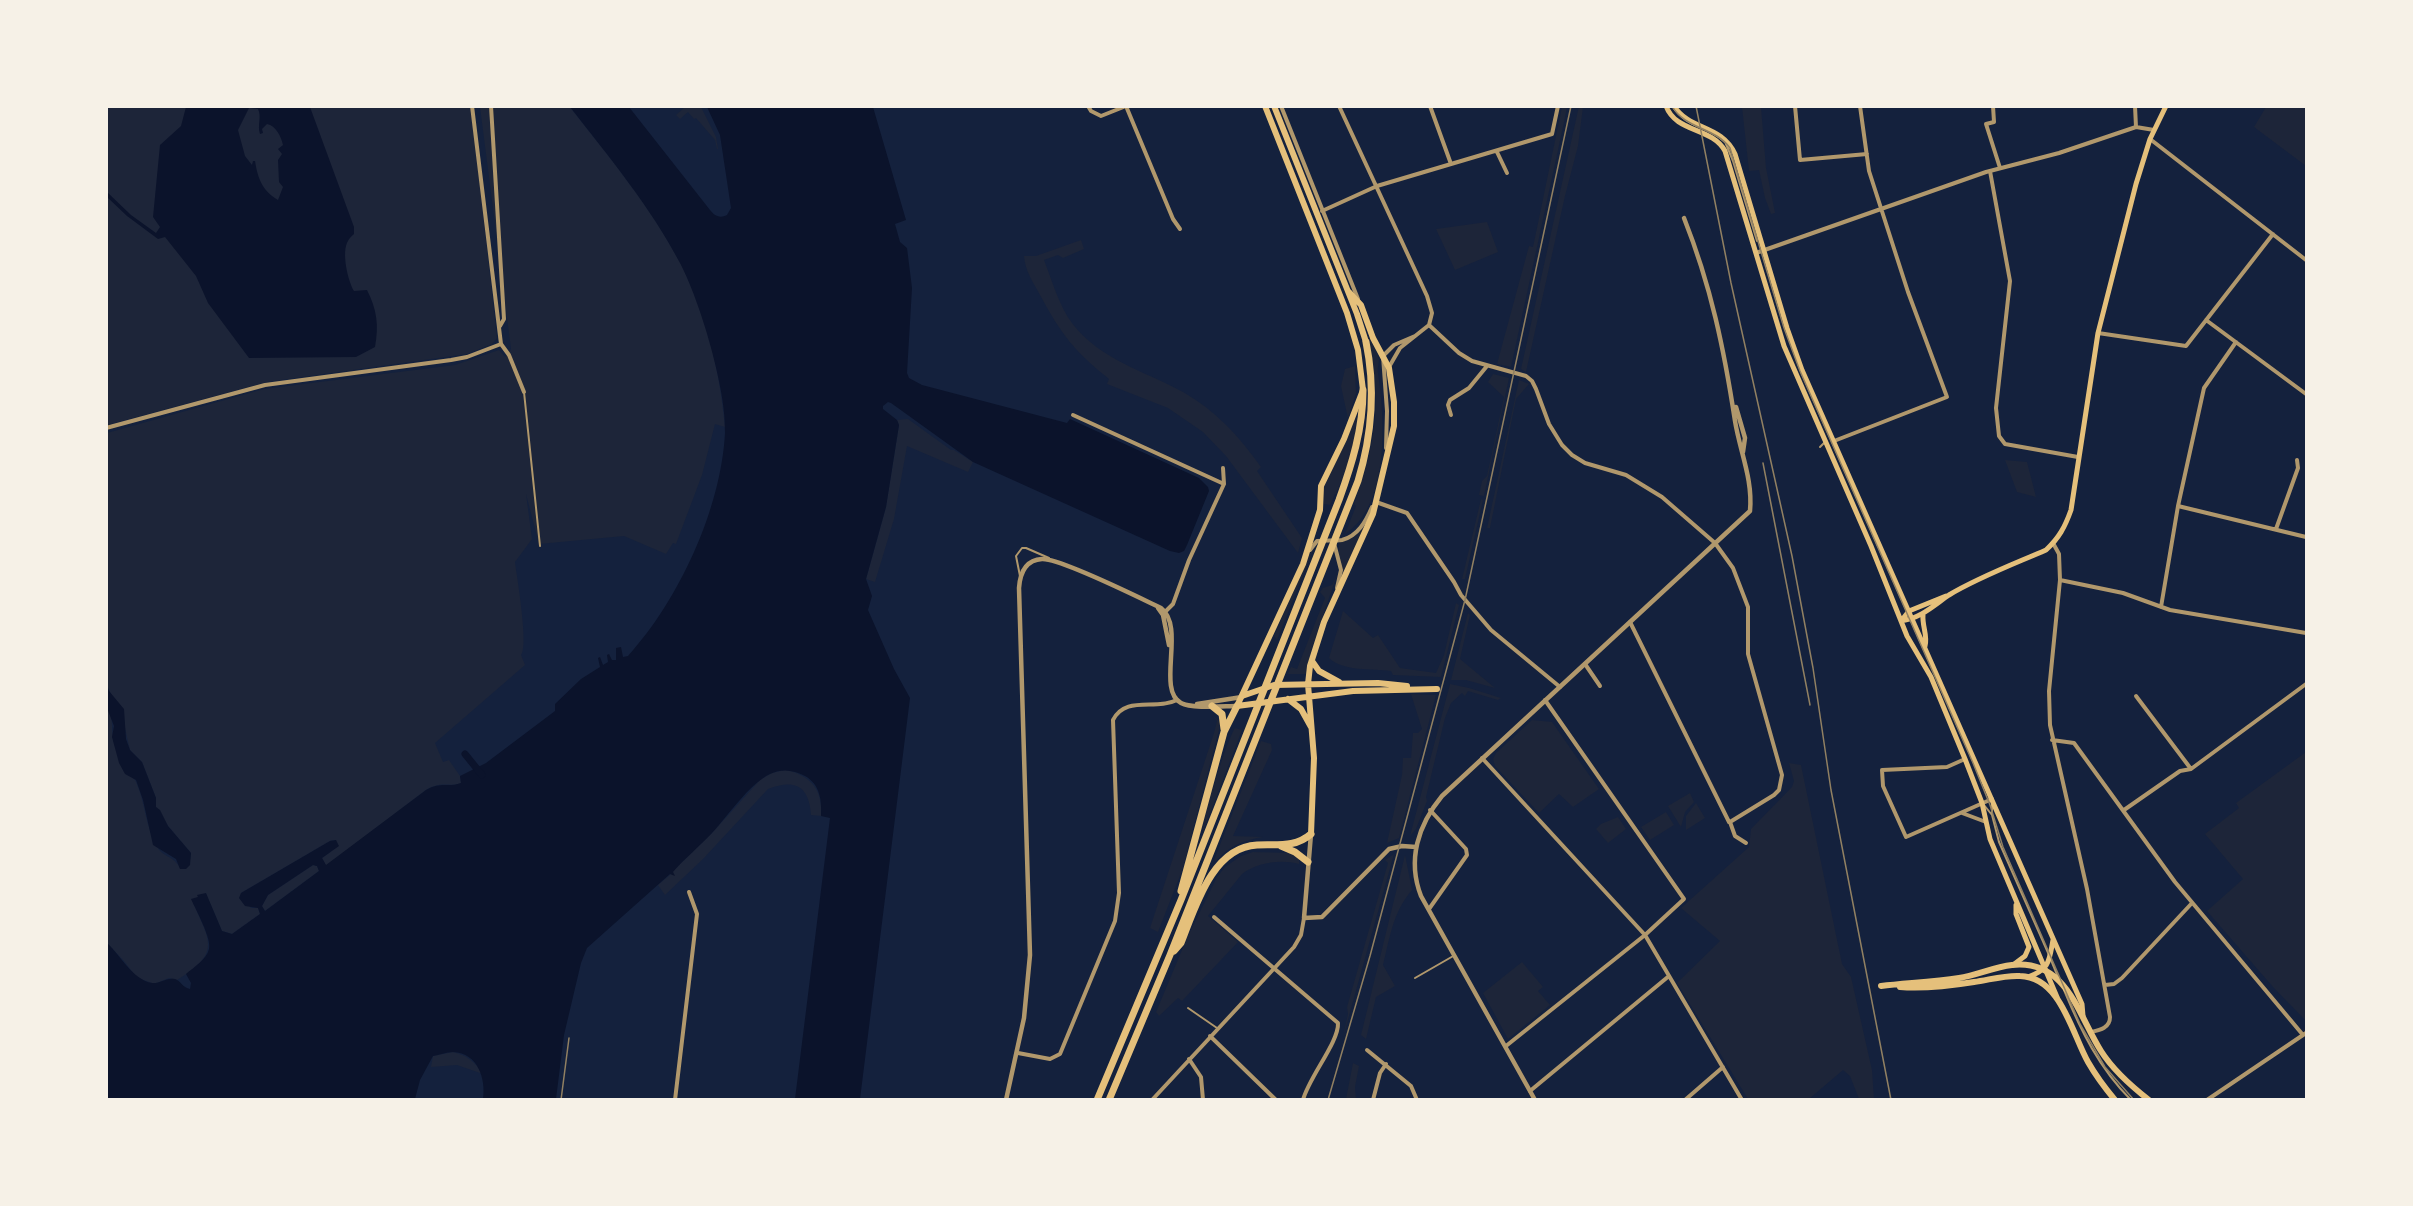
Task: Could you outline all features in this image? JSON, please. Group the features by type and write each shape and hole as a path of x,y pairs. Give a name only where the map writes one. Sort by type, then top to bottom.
{"highway":[{"path":"1109,1100 1170,955 1349,504 1365,456 1371,425 1372,390 1366,342"},
{"path":"1097,1100 1181,900 1339,500 1357,446 1363,390"},
{"path":"1212,706 1222,714 1224,732"},
{"path":"1181,900 1182,883 1194,849 1204,801 1224,732 1237,706"},
{"path":"1170,955 1181,943 1210,879 1227,857 1238,850 1255,845 1295,843 1311,834"},
{"path":"1278,845 1295,852 1308,862"}],"main road":[{"path":"1237,706 1303,564 1320,510 1321,486 1344,439 1363,390 1358,350 1347,313 1264,106"},
{"path":"1274,106 1366,342"},
{"path":"1666,106 1678,122 1715,139 1723,146 1728,156 1784,346 1902,621 1930,677 1965,759 1982,803 1990,839 2044,970 2087,1060 2103,1086 2115,1100"},
{"path":"1674,106 1683,117 1719,133 1732,148 1793,347 2082,1004 2083,1018"},
{"path":"1902,621 1909,611 1948,596 2046,550 2065,528 2071,510 2098,333 2136,184 2150,139 2166,106"},
{"path":"1311,834 1314,733 1308,684 1312,661 1333,601 1376,501 1394,426 1394,402 1389,368 1373,338 1360,305 1348,291"},
{"path":"1902,621 1913,620 1923,615 1948,596"},
{"path":"1923,615 1925,646"},
{"path":"1312,661 1319,671 1341,684"},
{"path":"1237,706 1353,691 1437,689 1378,683 1274,685 1242,697"},
{"path":"1286,698 1301,709 1314,733"},
{"path":"2016,904 2016,914 2029,946 2025,956 2013,965 1961,978 1881,986 1924,988 2006,977 2028,977 2044,970 2050,959 2054,940"},
{"path":"2013,965 2044,970 2060,981 2072,995 2102,1053 2117,1071 2149,1100"},
{"path":"2028,977 2058,998"}],"street":[{"path":"472,106 501,344 509,355 524,392"},
{"path":"491,106 504,319 500,326"},
{"path":"1088,106 1096,114 1106,115 1126,106 1173,219 1180,229"},
{"path":"1281,106 1360,305"},
{"path":"1339,106 1427,296 1432,313 1429,325 1400,348 1389,368"},
{"path":"1430,106 1451,164"},
{"path":"1322,211 1377,186 1552,134 1558,106"},
{"path":"1795,106 1800,160 1867,154"},
{"path":"1834,441 1947,397 1908,292 1869,171 1860,106"},
{"path":"1993,106 1994,122 1986,124 2000,168"},
{"path":"2135,106 2136,127"},
{"path":"1756,253 1990,171 2059,153 2136,127 2154,130"},
{"path":"2150,139 2307,260"},
{"path":"1497,152 1507,174"},
{"path":"1990,171 2010,281 1996,408 2000,436 2005,444 2078,457"},
{"path":"1535,1100 1415,880 1416,847 1422,825 1430,810 1482,758 1750,511 1750,483 1743,453 1745,438 1732,399 1724,350 1705,276 1684,218"},
{"path":"2098,333 2186,346 2273,234"},
{"path":"2206,320 2307,394"},
{"path":"1429,325 1459,353 1487,366 1526,376 1532,381 1549,423 1562,445 1572,455 1585,463 1626,475 1673,505 1715,543 1733,568 1748,607 1748,654 1782,775 1779,790 1774,795 1730,822"},
{"path":"1385,466 1387,418 1383,356 1394,345 1415,336"},
{"path":"2161,607 2178,506 2204,388 2236,342"},
{"path":"106,428 265,386 451,360 467,357 501,344"},
{"path":"1451,415 1450,400 1469,387 1487,366"},
{"path":"1073,415 1224,484"},
{"path":"2276,529 2298,468 2297,460"},
{"path":"1165,613 1173,604 1189,560 1224,484 1223,468"},
{"path":"1303,564 1314,543 1341,540 1356,532 1365,523 1376,501 1407,513 1455,582 1461,595 1491,630 1560,687"},
{"path":"2178,506 2307,537"},
{"path":"1333,540 1341,570 1333,601"},
{"path":"2053,543 2059,554 2060,580 2049,691 2052,740 2087,889 2110,1017 2105,1028 2090,1032"},
{"path":"1006,1100 1018,1053 1027,997 1030,932 1020,577 1023,569 1040,559 1055,560 1156,605 1165,613 1171,652 1173,694 1177,700 1186,705 1237,706"},
{"path":"2060,580 2123,592 2161,607 2307,633"},
{"path":"1629,621 1735,836 1746,843"},
{"path":"1585,664 1600,686"},
{"path":"2124,810 2180,771 2191,769 2307,684"},
{"path":"2136,696 2191,769"},
{"path":"1197,705 1242,697"},
{"path":"1018,1053 1050,1059 1060,1054 1115,921 1119,893 1113,720 1118,711 1125,706 1169,704 1177,700"},
{"path":"1506,1046 1645,935 1684,899 1545,700"},
{"path":"2052,740 2074,743 2192,903 2305,1034 2207,1100"},
{"path":"1482,758 1645,935 1742,1100"},
{"path":"1965,759 1947,767 1882,770 1884,786 1906,837 1992,799"},
{"path":"1429,909 1467,855 1466,849 1430,810"},
{"path":"1962,813 1986,822"},
{"path":"1152,1100 1298,940 1304,918 1311,834"},
{"path":"1304,918 1322,917 1383,854 1397,847 1416,847"},
{"path":"675,1100 697,914 689,892"},
{"path":"2105,985 2114,984 2122,978 2192,903"},
{"path":"1214,917 1338,1023 1335,1038 1306,1087 1303,1100"},
{"path":"1530,1091 1669,976"},
{"path":"1210,1036 1276,1100"},
{"path":"1366,1050 1411,1086 1417,1100"},
{"path":"1189,1059 1201,1077 1203,1100"},
{"path":"1372,1100 1380,1073 1386,1064"},
{"path":"1684,1100 1723,1066"}],"lane":[{"path":"1699,128 1720,138 1730,151 1757,242"},
{"path":"524,392 540,546"},
{"path":"1820,447 1825,442"},
{"path":"1020,577 1016,556 1022,548 1055,560"},
{"path":"1992,799 1992,815 1999,842 2060,981 2091,1048 2110,1077 2131,1100"},
{"path":"1982,803 1992,815"},
{"path":"1415,978 1455,955"},
{"path":"1188,1008 1217,1028"}],"shaded area":[{"path":"1579,106 1583,107 1578,146 1526,372 1521,369"},
{"path":"106,107 471,107 497,338 492,344 467,354 267,382 107,425"},
{"path":"186,107 310,107 354,227 354,234 346,246 346,266 354,291 367,290 373,304 377,325 375,347 356,357 249,358 208,303 196,276 165,237 158,239 127,216 107,197 107,192 131,215 156,233 160,227 153,217 160,145 181,126","holes":["249,108 258,109 260,134 263,133 262,129 267,124 270,125 278,132 283,145 278,149 282,154 278,160 279,182 283,187 278,200 268,193 262,184 255,161 252,165 245,156 238,130"]},
{"path":"480,107 570,107 614,164 656,222 690,283 705,322 720,385 725,427 715,424 702,475 676,544 673,543 666,554 624,536 539,544 526,494 532,539 515,562 524,639 521,655 525,665 435,743 443,762 449,760 460,776 461,783 437,785 426,790 326,866 322,858 329,853 336,840 330,841 241,893 251,908 258,908 260,914 232,934 222,931 206,894 192,900 207,936 206,953 192,970 177,980 169,978 154,984 136,977 107,943 107,708 111,715 113,738 117,751 127,773 136,782 150,832 158,848 175,861 181,869 189,865 191,853 168,826 156,807 156,798 142,762 130,750 124,724 107,685 107,433 264,389 455,365 499,350 505,357 511,349"},
{"path":"570,107 629,107 710,210 722,217 727,215 731,208 720,135 707,107 873,107 906,220 895,224 900,242 907,248 912,288 907,373 909,378 922,385 1067,423 1070,419 1199,478 1209,491 1187,545 1184,551 1179,553 1170,551 973,462 891,403 888,402 883,406 883,409 897,420 899,425 886,507 866,579 872,596 868,610 894,669 910,698 860,1099 795,1099 830,818 821,816 819,793 810,779 797,772 783,770 770,774 754,785 712,833 673,872 675,876 670,874 587,948 581,963 564,1035 556,1099 483,1099 483,1083 474,1062 462,1053 448,1052 433,1056 420,1080 415,1099 107,1099 107,943 133,972 145,981 155,983 175,979 190,989 191,983 186,974 206,956 209,949 203,924 191,899 206,893 222,931 232,934 260,914 258,908 245,906 239,898 241,893 330,841 336,840 339,846 322,858 326,865 426,790 436,786 461,783 460,776 486,763 555,711 555,704 581,679 600,667 598,658 600,657 603,665 608,662 607,655 609,654 612,660 616,660 616,648 621,647 623,657 628,656 664,608 694,552 715,492 722,462 725,433 722,394 711,346 688,279 668,242 614,163","holes":["313,865 317,866 319,871 265,911 262,906 268,895"]},
{"path":"685,107 701,107 716,137 718,149 715,140 696,118 694,119 688,112 680,119 676,115"},
{"path":"1562,107 1567,107 1511,367 1497,364 1529,246 1533,247"},
{"path":"1742,107 1761,107 1766,168 1775,213 1771,214 1765,198 1759,170 1749,171"},
{"path":"2266,107 2306,107 2306,166 2254,127"},
{"path":"1487,222 1498,252 1455,270 1436,229"},
{"path":"1081,240 1084,249 1063,258 1058,255 1044,260 1067,316 1083,336 1109,356 1195,399 1226,425 1261,467 1257,471 1302,538 1298,553 1226,456 1203,432 1168,408 1107,384 1109,379 1086,360 1062,331 1030,276 1024,256 1036,256"},
{"path":"1370,338 1379,359 1382,413 1381,460 1370,503 1360,521 1345,534 1356,506 1354,504 1372,442 1376,403 1373,361 1368,339"},
{"path":"1355,366 1356,393 1348,419 1341,386 1345,369"},
{"path":"1493,374 1509,378 1484,496 1479,495 1482,481 1487,476 1504,397 1488,382"},
{"path":"1519,380 1529,384 1516,399 1490,528 1487,528"},
{"path":"1358,418 1350,459 1330,505 1324,504 1324,487"},
{"path":"908,419 951,450 973,462 968,472 907,446 894,519 875,582 866,579 886,507 899,425 897,420"},
{"path":"2005,460 2027,462 2036,497 2017,492"},
{"path":"1481,499 1483,500 1465,579 1462,579"},
{"path":"1363,528 1342,575 1340,542 1354,537"},
{"path":"1315,548 1277,640 1274,636 1310,553"},
{"path":"1337,575 1312,647 1306,674 1288,674 1291,667 1297,669 1325,598 1320,592 1323,588 1332,585"},
{"path":"1456,603 1459,605 1441,677 1393,675 1391,671 1342,666 1329,658 1343,611 1373,638 1378,635 1400,668 1436,673 1444,655"},
{"path":"1468,613 1470,615 1460,659 1495,688 1466,680 1451,680"},
{"path":"1450,684 1501,698 1498,700 1468,691 1465,696 1462,693 1451,703 1445,718 1426,797 1427,801 1416,829 1410,836"},
{"path":"107,685 109,691 124,709 126,739 130,750 142,762 156,798 156,807 168,826 191,853 190,865 186,869 180,869 176,859 153,845 136,780 125,774 119,763 112,737 114,726 107,708"},
{"path":"1411,694 1436,695 1399,838 1387,843 1402,775 1403,758 1411,758 1413,733 1418,733 1422,729"},
{"path":"1212,715 1220,722 1219,730 1183,868 1158,932 1150,928 1214,733 1217,721"},
{"path":"1532,720 1552,722 1599,789 1573,807 1559,794 1539,813 1495,766 1493,759 1496,753"},
{"path":"1235,728 1242,730 1203,832 1206,812 1226,747"},
{"path":"1261,741 1271,744 1272,750 1233,836 1263,837 1237,844 1216,861 1214,860"},
{"path":"2306,752 2306,1021 2207,911 2243,879 2205,834 2239,808 2236,803"},
{"path":"1789,763 1801,765 1842,964 1851,977 1872,1070 1874,1099 1859,1099 1850,1076 1843,1070 1809,1099 1748,1099 1677,983 1720,941 1681,908 1749,847 1751,829 1792,787 1794,781"},
{"path":"785,770 802,776 814,785 820,799 821,816 811,815 807,797 798,787 785,785 768,789 703,859 665,895 658,885 673,874 673,871 712,833 760,780 772,773"},
{"path":"1690,793 1694,802 1685,812 1681,827 1668,806"},
{"path":"1696,803 1705,818 1686,830 1686,816"},
{"path":"1666,812 1674,825 1650,840 1641,827"},
{"path":"1618,817 1626,829 1608,843 1596,829 1601,824"},
{"path":"1253,852 1291,853 1299,859 1299,864 1269,863 1242,874 1208,916 1238,942 1182,1001 1178,998 1159,1016 1156,1012 1187,938 1217,877 1225,867 1241,856"},
{"path":"1394,854 1342,1041 1348,1014 1347,1007 1388,863 1385,860"},
{"path":"1405,855 1412,890 1396,916 1383,965 1395,986 1376,997 1366,1039 1361,1035"},
{"path":"313,865 317,866 319,871 265,911 262,906 268,895"},
{"path":"1522,962 1543,987 1538,991 1550,1005 1508,1039 1483,993"},
{"path":"453,1052 470,1060 483,1074 457,1065 431,1067 433,1056"},
{"path":"1353,1063 1359,1066 1355,1087 1356,1099 1346,1099"}],"waterway":[{"path":"465,754 482,775"}],"tram line":[{"path":"1672,106 1684,119 1724,141 1730,148 1784,328 1800,371 1973,763 1990,805 2003,847 2080,1024 2105,1067 2134,1100"}],"railway":[{"path":"1328,1100 1370,956 1465,600 1571,106"},
{"path":"1696,106 1731,283 1792,556 1813,668 1831,790 1891,1100"},
{"path":"1763,463 1810,705"},
{"path":"561,1100 569,1038"}]}
